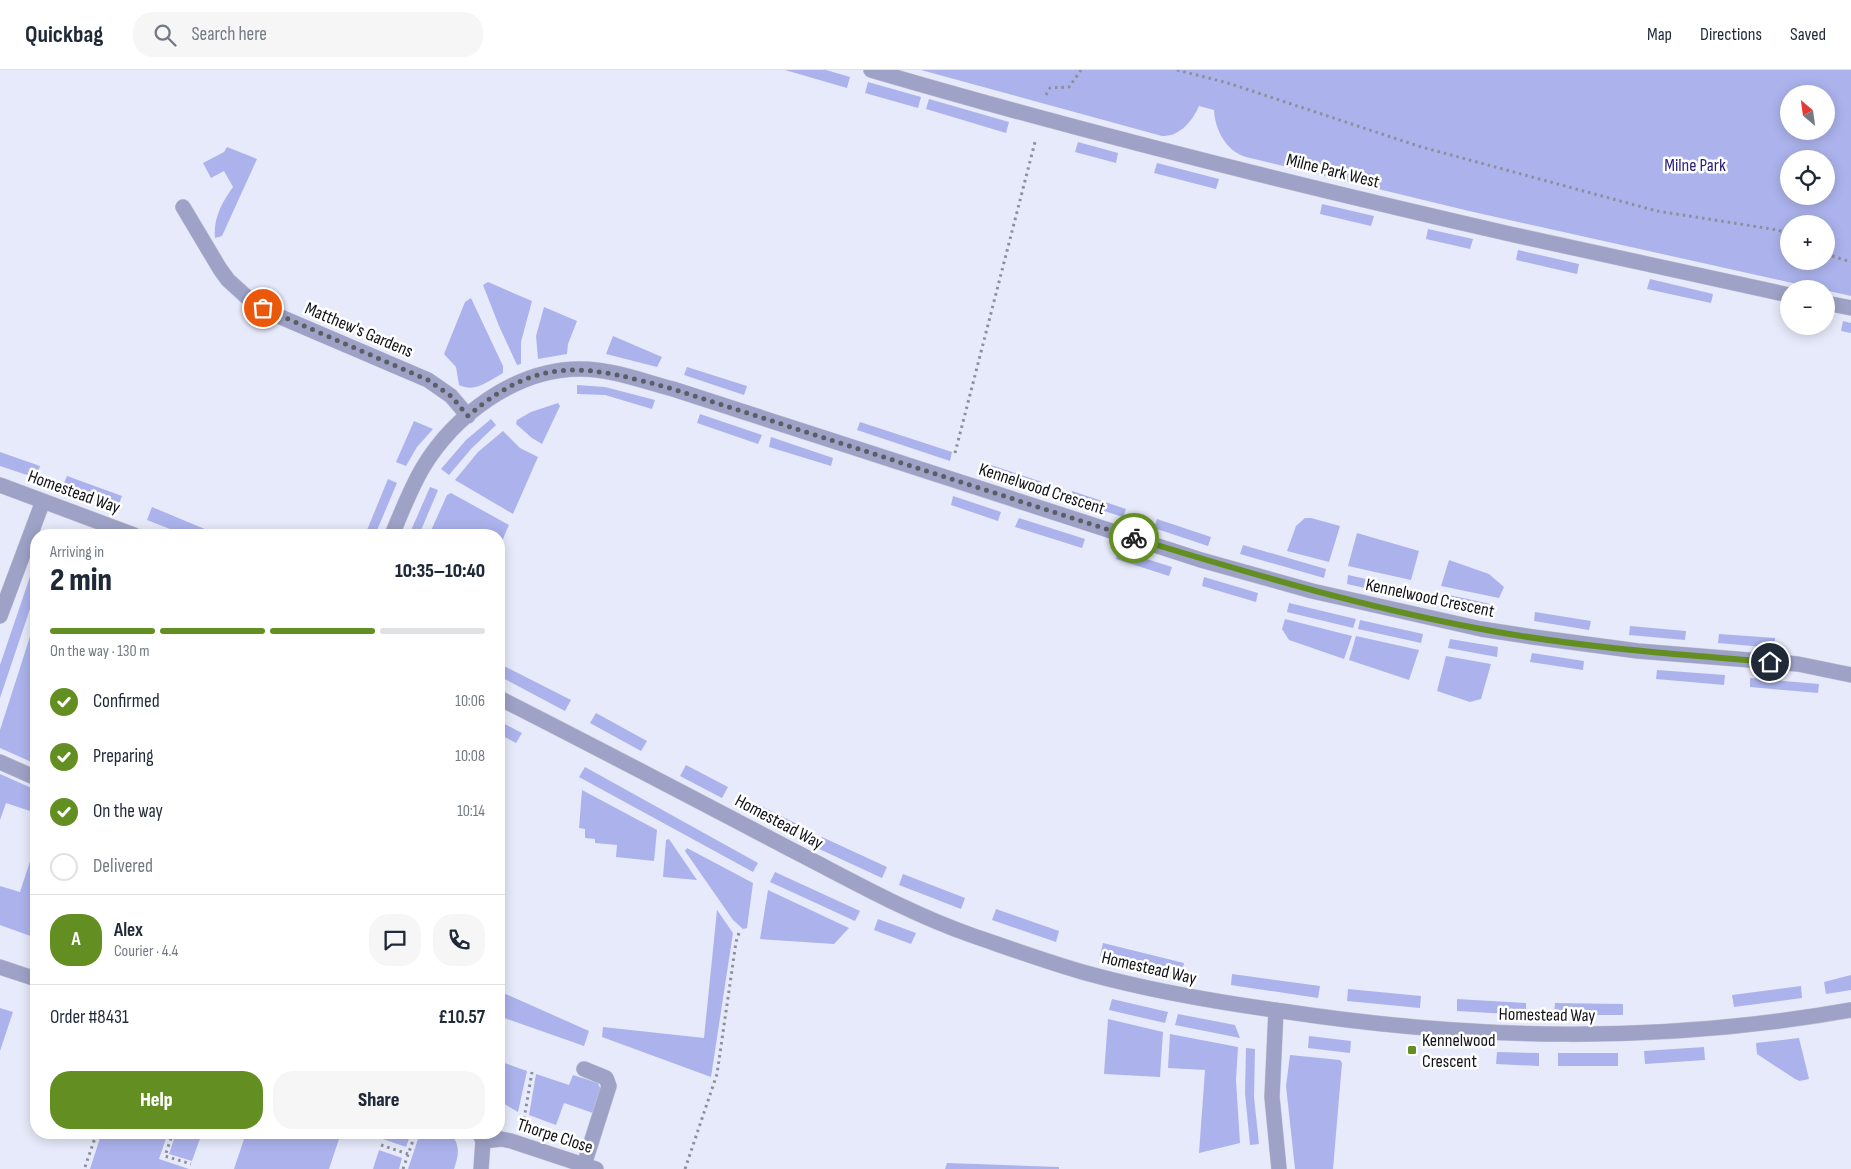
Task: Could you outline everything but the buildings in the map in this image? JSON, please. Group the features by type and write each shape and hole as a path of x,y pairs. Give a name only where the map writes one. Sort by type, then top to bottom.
{"street":[{"name":"Milne Park West","path":"871,70 1041,118 1509,234 1780,293"},
{"name":"Matthew's Gardens","path":"182,207 228,280 250,300 276,315 428,380 451,396 468,416"},
{"path":"1835,305 1851,308"},
{"name":"Kennelwood Crescent","path":"395,529 423,468 448,435 468,416 500,391 534,375 580,369 603,371 673,389 1201,560 1312,591 1481,629 1593,646 1798,664 1851,675"},
{"name":"Homestead Way","path":"0,485 118,529"},
{"path":"33,529 43,501"},
{"path":"0,616 30,536"},
{"name":"Homestead Way","path":"505,701 833,872 974,936 1052,963 1172,994 1354,1022 1430,1029 1596,1035 1728,1028 1851,1010"},
{"path":"0,762 30,775"},
{"path":"0,967 30,977"},
{"path":"1276,1010 1272,1097 1279,1169"},
{"path":"584,1069 606,1078 609,1086 590,1167"},
{"path":"481,1139 481,1169"},
{"name":"Thorpe Close","path":"501,1139 590,1167"}],"path":[{"path":"948,478 1047,92 1050,88 1069,87 1081,70"},
{"path":"1177,70 1228,83 1418,146 1657,211 1780,231"},
{"path":"1835,257 1851,262"},
{"path":"685,1169 718,1074 736,942 739,933"},
{"path":"520,1144 532,1072"},
{"path":"85,1167 95,1139"},
{"path":"171,1139 165,1156 191,1164"},
{"path":"404,1169 413,1139"},
{"path":"381,1145 408,1154"}],"green space":[{"path":"785,70 826,70 850,77 847,88"},
{"name":"Milne Park","path":"921,70 1851,70 1851,296 1835,292 1835,280 1780,280 1469,211 1246,157 1227,145 1219,132 1214,110 1199,106 1185,127 1169,136 1162,136"},
{"path":"868,82 921,97 918,108 865,93"},
{"path":"929,99 1009,122 1006,133 926,109"},
{"path":"1078,142 1118,153 1116,163 1075,152"},
{"path":"227,147 257,159 222,236 215,238 215,224 219,211 233,187 224,171 211,178 203,163 224,152"},
{"path":"1157,163 1219,179 1216,189 1154,173"},
{"path":"1322,204 1374,216 1371,226 1320,214"},
{"path":"1428,229 1473,239 1470,249 1426,239"},
{"path":"1518,250 1579,264 1577,274 1516,260"},
{"path":"1650,279 1713,294 1711,303 1647,289"},
{"path":"488,282 532,301 521,342 521,364 517,365 499,326 483,285"},
{"path":"471,298 503,366 503,373 482,385 471,388 459,385 456,367 444,354 465,302"},
{"path":"544,307 577,321 568,344 567,354 538,359 536,336"},
{"path":"1843,321 1851,323 1851,333 1841,331"},
{"path":"613,336 662,357 657,367 606,354"},
{"path":"687,367 747,386 744,395 684,375"},
{"path":"577,385 605,387 655,400 652,409 605,395 577,394"},
{"path":"558,403 560,406 542,444 516,424 517,420 531,412"},
{"path":"700,414 762,435 758,444 697,423"},
{"path":"491,419 496,425 471,449 449,475 441,469 466,440"},
{"path":"414,421 433,429 417,447 406,466 396,462"},
{"path":"860,422 952,452 950,461 857,430"},
{"path":"503,431 520,448 538,457 513,514 455,480 478,452"},
{"path":"771,437 833,458 831,466 769,447"},
{"path":"0,452 40,466 36,478 0,466"},
{"path":"985,463 1042,482 1039,491 982,473"},
{"path":"67,476 122,496 117,509 62,488"},
{"path":"388,479 397,483 378,529 367,529"},
{"path":"430,487 438,490 422,529 412,529"},
{"path":"1072,491 1126,509 1123,517 1069,500"},
{"path":"451,493 509,525 505,534 505,529 432,529 447,495"},
{"path":"953,496 1001,512 998,521 951,505"},
{"path":"152,507 205,529 170,529 147,520"},
{"path":"1019,518 1085,539 1082,548 1015,527"},
{"path":"1305,518 1340,526 1329,562 1287,551 1296,526"},
{"path":"1157,519 1211,537 1208,546 1154,528"},
{"path":"1357,533 1419,551 1411,580 1348,566"},
{"path":"1243,545 1326,569 1324,578 1240,554"},
{"path":"1118,550 1172,567 1169,576 1116,559"},
{"path":"1449,560 1489,574 1504,587 1499,598 1441,586"},
{"path":"1348,575 1403,587 1401,596 1347,584"},
{"path":"30,577 30,609 0,698 0,665"},
{"path":"1204,577 1258,593 1256,602 1202,586"},
{"path":"1440,593 1495,605 1493,614 1438,602"},
{"path":"1289,603 1356,619 1353,628 1287,612"},
{"path":"1535,612 1591,621 1589,630 1534,621"},
{"path":"1285,619 1352,636 1344,659 1289,640 1282,629"},
{"path":"1360,620 1423,634 1421,643 1358,629"},
{"path":"1630,626 1686,631 1685,640 1629,635"},
{"path":"1719,634 1775,638 1774,648 1718,643"},
{"path":"1356,636 1419,650 1409,680 1349,660"},
{"path":"30,637 30,761 0,748 0,730"},
{"path":"1450,639 1498,647 1497,657 1448,648"},
{"path":"1532,653 1584,661 1583,670 1530,662"},
{"path":"1446,656 1491,664 1481,699 1470,702 1437,691"},
{"path":"505,667 571,700 565,711 505,679"},
{"path":"1657,670 1725,675 1724,685 1656,679"},
{"path":"1750,678 1819,684 1818,693 1750,687"},
{"path":"596,713 647,741 641,751 590,723"},
{"path":"505,724 522,733 516,743 505,737"},
{"path":"686,765 728,787 722,798 680,776"},
{"path":"585,767 758,863 753,872 579,777"},
{"path":"0,774 30,787 30,811 6,803 0,820"},
{"path":"582,790 657,830 654,861 616,857 617,845 595,843 595,839 585,838 585,829 579,828"},
{"path":"755,803 797,824 791,835 750,813"},
{"path":"822,837 887,867 882,878 817,848"},
{"path":"669,839 697,880 663,877 666,840"},
{"path":"687,848 753,883 747,928 743,929 733,920 685,851"},
{"path":"30,861 30,936 0,925 0,886 20,892"},
{"path":"775,872 860,911 855,921 770,882"},
{"path":"903,874 965,898 961,909 899,885"},
{"path":"768,890 849,928 834,944 760,939"},
{"path":"996,909 1059,931 1056,942 992,920"},
{"path":"717,910 733,933 711,1077 602,1037 603,1027 704,1038"},
{"path":"878,919 916,933 911,944 874,930"},
{"path":"1103,943 1184,963 1181,976 1100,956"},
{"path":"1232,974 1320,986 1318,998 1231,985"},
{"path":"1851,975 1851,990 1826,994 1824,982"},
{"path":"1801,986 1802,998 1734,1007 1732,995"},
{"path":"1348,989 1421,996 1420,1008 1347,1001"},
{"path":"505,994 589,1031 584,1046 505,1018"},
{"path":"1112,999 1168,1012 1165,1023 1109,1010"},
{"path":"1457,999 1526,1003 1526,1015 1457,1011"},
{"path":"1555,1003 1623,1004 1623,1015 1554,1015"},
{"path":"0,1008 13,1012 0,1051"},
{"path":"1178,1014 1235,1025 1240,1038 1175,1025"},
{"path":"1108,1019 1163,1032 1160,1077 1104,1074"},
{"path":"1170,1034 1238,1047 1236,1080 1240,1143 1199,1153 1205,1070 1168,1068"},
{"path":"1309,1036 1351,1041 1350,1053 1308,1048"},
{"path":"1799,1038 1809,1079 1800,1081 1795,1079 1757,1054 1756,1043"},
{"path":"1704,1047 1705,1060 1645,1064 1644,1051"},
{"path":"1246,1048 1255,1049 1254,1097 1259,1144 1250,1145 1245,1093"},
{"path":"1497,1052 1539,1053 1539,1066 1496,1064"},
{"path":"1558,1053 1618,1053 1618,1066 1558,1066"},
{"path":"1290,1055 1340,1060 1342,1063 1333,1169 1295,1169 1286,1086"},
{"path":"505,1063 527,1071 518,1112 505,1104"},
{"path":"536,1074 569,1085 573,1075 598,1083 601,1090 593,1113 564,1103 556,1125 529,1115"},
{"path":"100,1139 166,1139 159,1159 189,1169 90,1169"},
{"path":"174,1139 200,1139 192,1161 169,1154"},
{"path":"244,1139 339,1139 329,1169 234,1169"},
{"path":"383,1139 409,1139 406,1147"},
{"path":"418,1139 454,1139 456,1141 458,1150 454,1169 408,1169"},
{"path":"379,1150 402,1158 399,1169 373,1169"},
{"path":"947,1163 1059,1167 1059,1169 945,1169"}],"way so far":[{"path":"263,308 428,380 451,396 468,416 500,391 534,375 580,369 603,371 673,389 1134,538"}],"place":[{"name":"Kennelwood Crescent","path":"1412,1050"}],"route":[{"path":"1134,538 1201,560 1312,591 1481,629 1533,638 1620,649 1770,662"}]}
